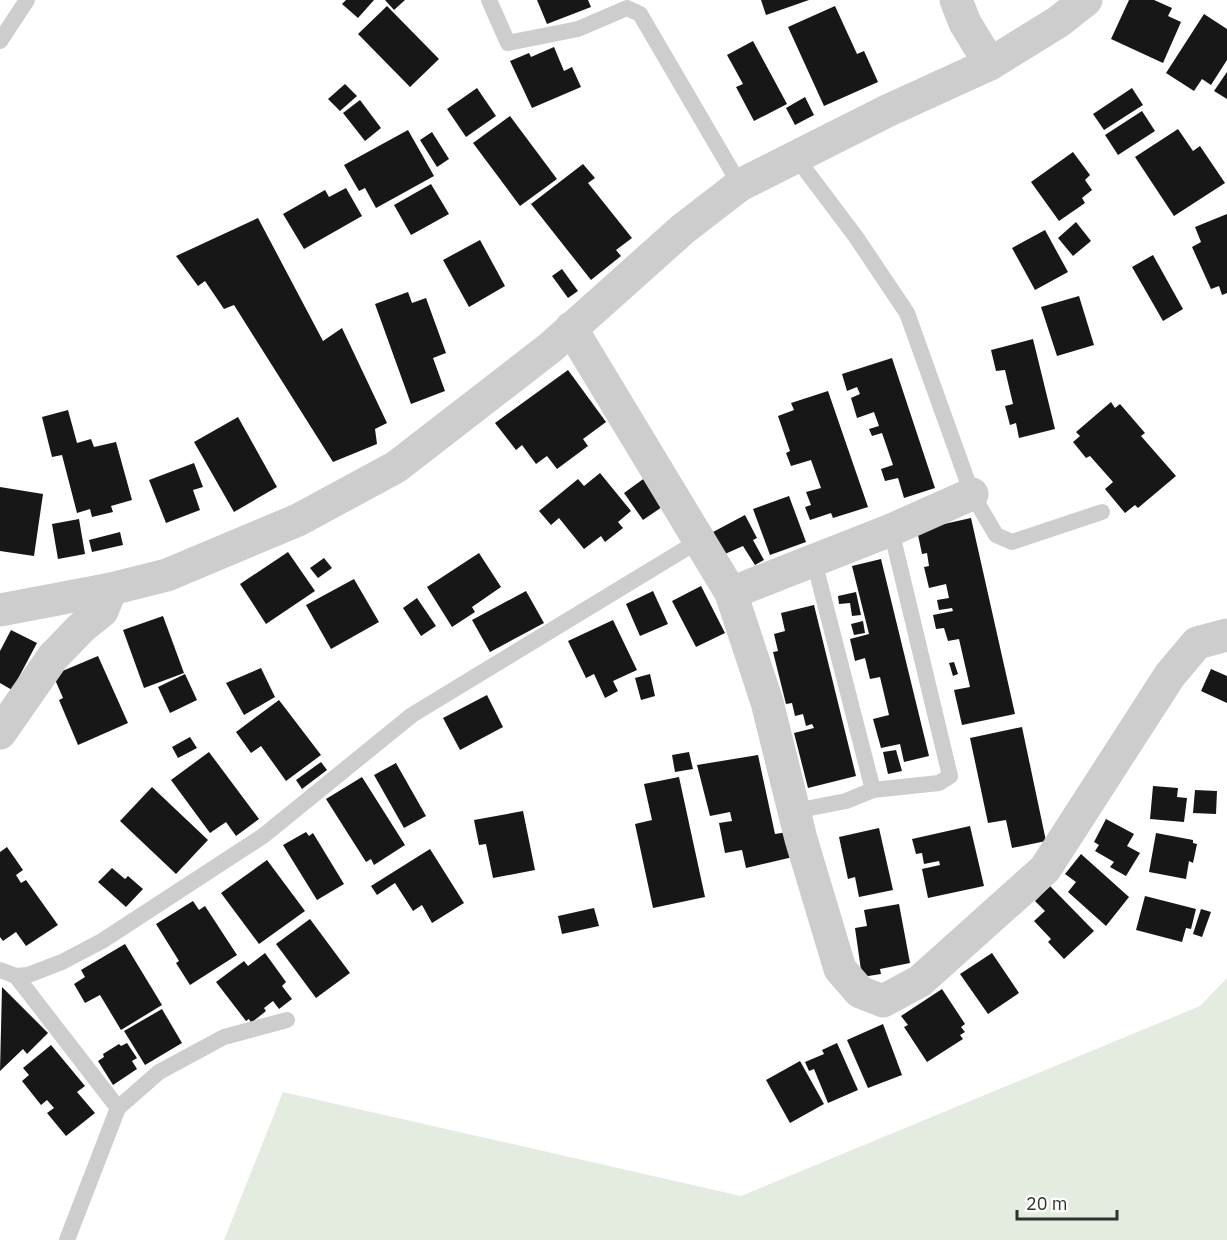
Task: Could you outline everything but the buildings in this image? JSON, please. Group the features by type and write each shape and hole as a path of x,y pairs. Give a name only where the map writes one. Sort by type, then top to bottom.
{"street":[{"path":"956,0 965,23 990,64"},
{"path":"0,610 111,589 167,574 298,520 396,467 550,347 683,229 740,185 795,156 990,64 1058,22 1086,0"},
{"path":"571,328 731,592 767,702 840,969 860,992 883,1001 920,981 1045,869 1170,675 1197,643 1227,635"},
{"path":"731,592 891,530 972,494"},
{"path":"0,733 53,657 81,628 102,611 111,589"}],"lane":[{"path":"0,41 27,0"},
{"path":"489,0 508,43 578,29 627,8 640,14 740,185"},
{"path":"795,156 856,237 907,313 972,494 996,535 1012,542 1102,512"},
{"path":"795,811 846,801 873,790 939,783 950,776 891,530"},
{"path":"8,973 28,975 62,962 102,941 263,836 412,715 700,540"},
{"path":"814,561 873,790"},
{"path":"8,973 118,1108"},
{"path":"67,1240 118,1108 159,1072 224,1037 287,1020"}],"shaded area":[{"path":"1227,978 1227,1240 224,1240 283,1092 741,1196 1200,1006"}]}
